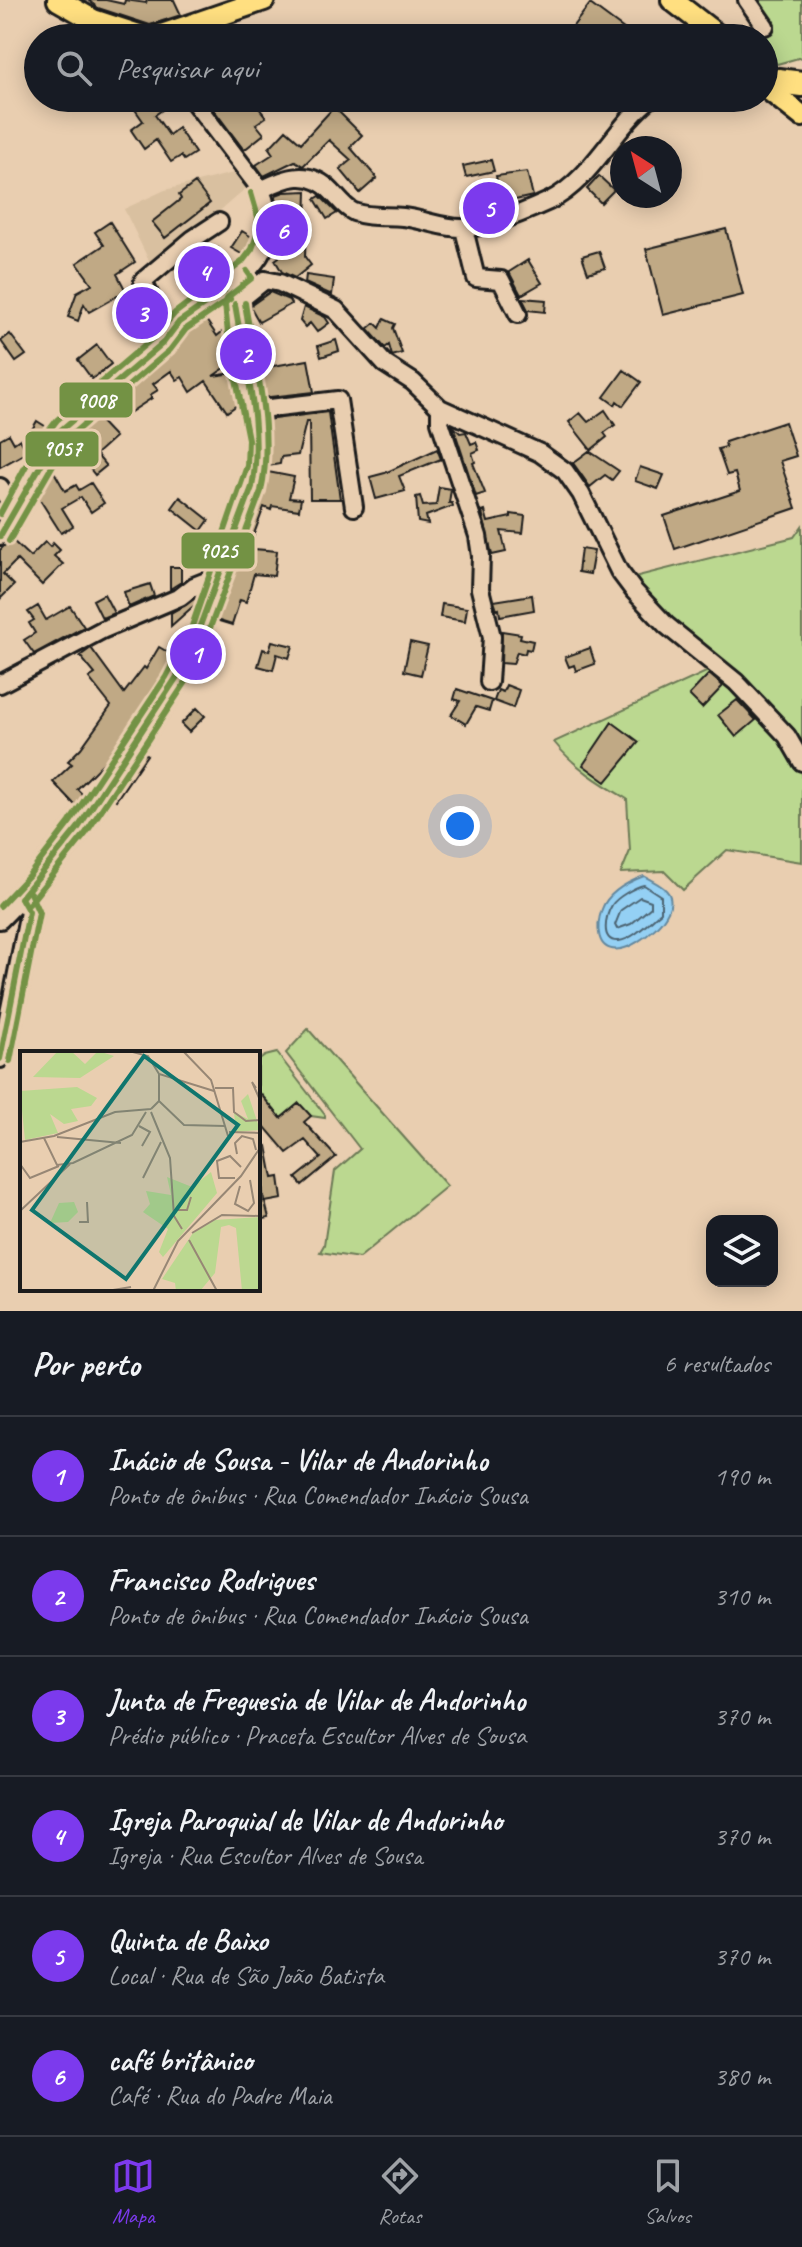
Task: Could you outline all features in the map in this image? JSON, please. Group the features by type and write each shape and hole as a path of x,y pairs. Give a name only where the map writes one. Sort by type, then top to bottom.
{"main road":[{"path":"58,0 106,24"},
{"path":"192,24 264,0"},
{"path":"654,0 684,24"},
{"path":"672,0 703,24"},
{"path":"778,81 802,99"},
{"path":"778,81 802,116"}],"street":[{"path":"747,0 764,24"},
{"path":"0,536 61,430 164,342 179,322 230,298 260,272 269,229 267,206 261,190 202,112"},
{"path":"261,190 285,177 307,177 319,180 352,211 363,215 402,216 464,229 498,221 559,194 593,163 637,112"},
{"path":"172,331 162,322 143,281 193,239 219,222"},
{"path":"464,229 476,278 501,280 518,314"},
{"path":"260,272 336,310 385,364 413,382 440,408 540,453 565,471 581,494 619,571 654,613 795,731 802,762"},
{"path":"0,920 78,828 175,682 193,648 257,468 258,438 230,298"},
{"path":"253,410 338,400 354,507"},
{"path":"440,408 440,422 480,546 480,589 492,637 489,682"},
{"path":"0,487 14,509"},
{"path":"0,684 102,630 180,597 194,586 219,576"},
{"path":"0,1059 29,912 21,898"}],"shaded area":[{"path":"233,173 246,188 153,269 124,209 165,190"}],"green space":[{"path":"755,0 802,0 802,57 778,64 778,24 769,24"},
{"path":"802,526 802,862 727,850 683,890 664,871 621,873 630,851 627,799 579,767 554,742 715,668 618,581 794,537"},
{"path":"308,1029 447,1186 359,1258 320,1252 324,1245 335,1171 360,1149 286,1053"},
{"path":"277,1053 325,1118 311,1116 299,1104 281,1118 260,1093 260,1060"}],"water":[{"path":"644,876 667,891 671,902 668,911 656,928 638,942 621,949 606,947 599,930 605,903 619,889"}],"building":[{"path":"88,0 124,4 125,0 146,3 147,0 174,0 181,15 147,24 98,8"},
{"path":"590,4 617,24 575,24"},
{"path":"137,112 159,112 155,115 169,135 178,128 195,153 184,160 181,156 171,162 156,140 144,149 131,130 143,121"},
{"path":"216,112 262,112 266,117 256,124 264,134 244,150"},
{"path":"329,112 339,112 362,135 350,147 377,178 360,193 340,169 351,160 329,140 303,166 295,161 264,176 256,165 273,154 269,148 286,130 301,143"},
{"path":"491,160 494,171 466,177 463,166"},
{"path":"527,172 533,196 502,203 496,176"},
{"path":"599,176 610,186 610,194 601,203 587,189"},
{"path":"195,183 210,203 165,238 152,222 181,199 179,195"},
{"path":"307,191 305,257 311,265 295,278 282,272 275,260 279,257 276,195"},
{"path":"320,196 337,213 327,219 315,199"},
{"path":"501,198 503,208 477,215 474,204"},
{"path":"110,222 135,262 117,274 126,291 89,312 84,304 78,321 68,317 77,292 92,284 77,263 104,245 95,232"},
{"path":"726,229 743,295 663,315 646,249"},
{"path":"242,231 255,239 245,256 231,248"},
{"path":"218,248 229,267 189,292 179,277 207,260 206,255"},
{"path":"599,251 605,268 588,273 582,256"},
{"path":"528,260 542,283 521,295 509,272"},
{"path":"306,275 334,279 332,295 305,283"},
{"path":"136,291 148,318 127,327 121,313 132,309 127,295"},
{"path":"270,292 289,300 291,304 259,322 250,306"},
{"path":"522,298 546,300 545,312 528,310"},
{"path":"304,307 325,317 329,323 317,332 310,323 305,327 300,321"},
{"path":"204,317 217,336 222,332 228,340 232,363 213,376 234,373 237,405 227,412 206,381 191,392 182,377 177,380 171,371 153,384 158,390 150,395 152,398 120,419 116,411 106,416 103,409"},
{"path":"384,319 395,324 393,328 402,353 392,356 389,345 385,348 368,329 375,323 380,328"},
{"path":"10,334 26,355 16,362 1,341"},
{"path":"336,340 339,351 321,357 318,346"},
{"path":"97,345 111,364 92,379 78,360"},
{"path":"308,360 314,392 261,398 256,369"},
{"path":"624,370 641,382 623,406 617,401 615,405 604,397"},
{"path":"605,410 615,425 604,433 607,437 591,450 569,422 580,413 588,422"},
{"path":"328,412 340,499 310,499 309,422 306,422 298,455 281,457 280,464 268,466 266,420"},
{"path":"97,418 115,437 96,454 106,466 95,475 67,440 89,420 92,423"},
{"path":"37,421 48,428 37,444 27,438"},
{"path":"785,422 796,456 780,461 796,508 675,549 664,516 740,491 735,473 727,475 718,449 726,447 725,442"},
{"path":"453,426 460,433 466,432 471,444 476,442 479,450 472,453 473,463 485,493 476,496"},
{"path":"9,434 14,443 20,439 27,452 0,467 0,439"},
{"path":"437,449 441,459 399,476 405,491 376,499 370,477"},
{"path":"589,451 619,471 612,480 605,475 590,487 573,463"},
{"path":"640,467 664,475 658,489 635,481"},
{"path":"53,470 65,491 76,485 79,490 91,483 104,503 91,512 81,497 62,508 73,526 61,533 35,492 44,475"},
{"path":"268,472 294,477 289,498 301,499 299,510 264,507 254,534 254,549 277,551 274,576 254,574 246,602 240,600 232,625 216,620"},
{"path":"439,487 451,489 449,503 453,506 426,516 428,524 418,522 416,497 420,496 423,506 436,505"},
{"path":"180,497 209,520 201,531 172,508"},
{"path":"485,511 488,522 511,517 511,514 525,516 523,533 501,531 506,552 492,555 482,512"},
{"path":"207,538 220,540 211,567 204,570"},
{"path":"11,539 30,557 45,542 50,547 53,543 60,550 54,556 63,564 42,585 17,560 3,574 14,585 0,599 0,550"},
{"path":"581,549 594,551 590,574 578,572"},
{"path":"170,567 181,567 181,582 170,589"},
{"path":"150,584 154,596 129,607 124,592"},
{"path":"104,594 114,613 102,618 93,600"},
{"path":"532,595 534,610 500,616 494,601"},
{"path":"199,596 199,601 171,626 171,613"},
{"path":"442,604 467,608 465,621 440,617"},
{"path":"38,606 46,620 70,606 84,627 34,654 24,640 35,633 29,623 34,620 28,612"},
{"path":"502,631 521,634 520,638 533,641 531,650 526,649 525,654 517,652 513,664 501,663"},
{"path":"272,641 293,646 289,658 277,654 273,670 258,666 263,649 269,651"},
{"path":"410,642 428,646 421,675 404,671"},
{"path":"159,647 176,657 119,740 122,743 109,762 106,760 77,789 84,796 75,805 53,782 72,764 68,761 111,706 89,678 95,674 80,656 91,648 124,693 144,667 146,669"},
{"path":"590,648 595,664 576,671 574,665 569,667 565,657"},
{"path":"709,674 723,686 702,708 689,695"},
{"path":"506,685 519,690 513,708 494,701 498,690 503,692"},
{"path":"457,689 492,701 489,711 476,707 466,724 451,715 460,701 454,699"},
{"path":"737,700 756,720 736,737 718,715"},
{"path":"197,708 205,716 189,732 181,724"},
{"path":"612,722 639,742 606,782 583,765"},
{"path":"142,751 147,755 116,800 112,797"},
{"path":"260,1093 281,1118 299,1103 311,1116 304,1122 336,1157 302,1185 296,1178 321,1158 305,1140 287,1153 260,1121"},
{"path":"267,1146 273,1178 279,1177 282,1199 265,1202 269,1218 260,1220 260,1203 264,1202 260,1148"}],"transit line":[{"name":"9025","path":"0,514 35,449 57,420 154,337 175,313 242,262 252,249 257,235 258,217 251,193"},
{"name":"9025","path":"0,906 30,874 70,822 166,677 191,629 247,466 248,439 229,344 225,304 228,297 252,278 247,271"},
{"name":"9008","path":"0,536 61,430 164,342 179,322 224,291"},
{"name":"9057","path":"9,541 69,437 170,350 186,329 230,299"},
{"name":"9057","path":"29,904 86,833 195,668 261,491 266,443 262,396 245,303"},
{"name":"9008","path":"21,898 78,828 186,663 252,487 256,441 254,418 235,304"},
{"name":"9057","path":"10,1061 39,913 30,893"},
{"name":"9008","path":"0,1059 29,912 21,898"}],"place":[{"name":"Quinta de Baixo","path":"489,208"},
{"name":"café britânico","path":"282,230"},
{"name":"Igreja Paroquial de Vilar de Andorinho","path":"204,272"},
{"name":"Junta de Freguesia de Vilar de Andorinho","path":"142,313"},
{"name":"Francisco Rodrigues","path":"246,354"},
{"name":"Inácio de Sousa - Vilar de Andorinho","path":"196,654"}]}
